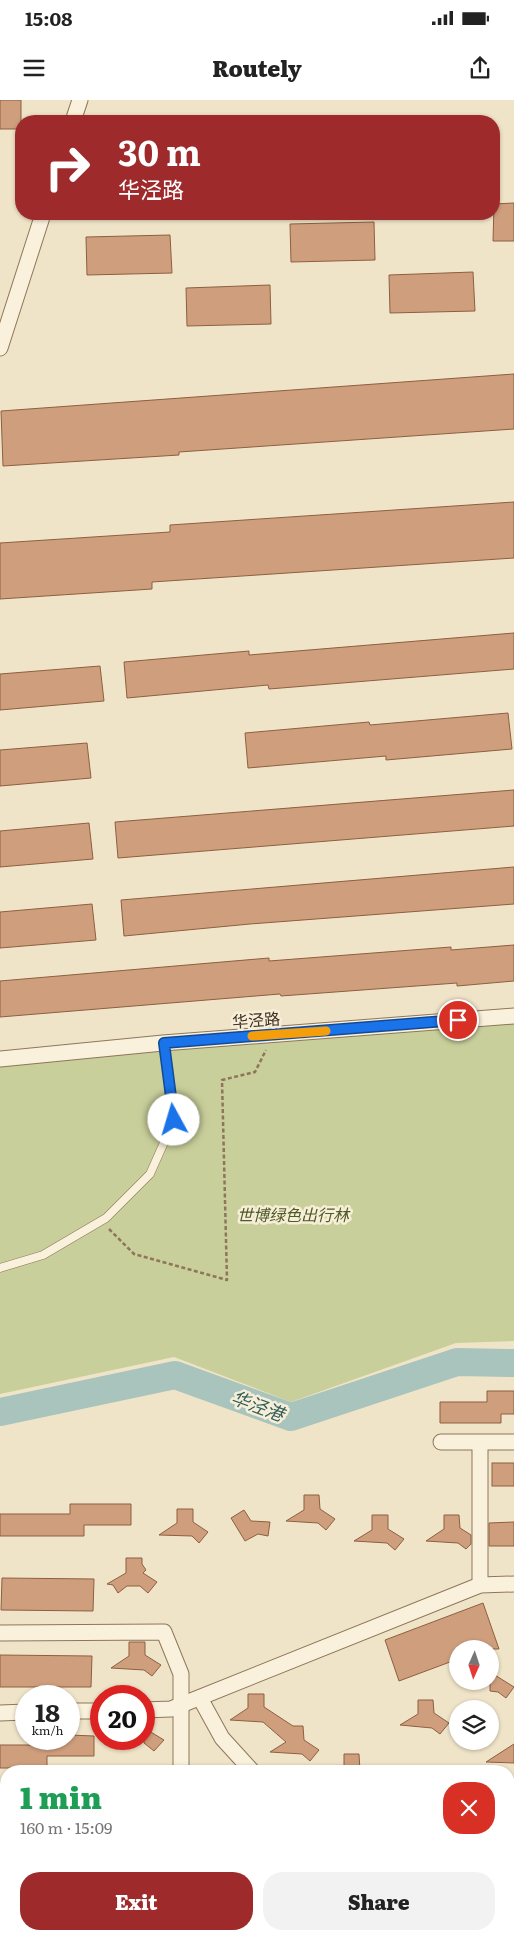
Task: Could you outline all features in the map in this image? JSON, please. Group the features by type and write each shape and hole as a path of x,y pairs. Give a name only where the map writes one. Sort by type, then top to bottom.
{"street":[{"path":"75,115 80,100"},
{"path":"0,348 41,220"},
{"name":"华泾路","path":"0,1059 164,1043 514,1016"},
{"path":"441,1442 514,1442"},
{"path":"480,1443 480,1585"},
{"path":"155,1710 172,1709 480,1585 514,1584"},
{"path":"0,1633 164,1632 181,1674 181,1765"},
{"path":"200,1698 222,1738 247,1765"},
{"path":"0,1713 15,1712"}],"lane":[{"path":"0,1268 43,1255 101,1221 150,1174 174,1120 164,1043"}],"path":[{"path":"101,1221 134,1254 227,1280 222,1080 255,1072 273,1035"}],"green space":[{"name":"世博绿色出行林","path":"514,1018 514,1341 456,1343 291,1402 174,1357 0,1394 0,1064"}],"building":[{"path":"0,100 21,100 21,115 15,115 15,129 0,129"},
{"path":"514,203 514,241 493,241 494,220 500,220 500,204"},
{"path":"374,222 375,260 291,262 290,224"},
{"path":"170,235 172,273 87,275 86,237"},
{"path":"473,272 475,311 390,313 389,275"},
{"path":"270,285 271,324 187,326 186,288"},
{"path":"514,374 514,429 179,452 179,455 3,466 1,411"},
{"path":"514,502 514,558 152,582 152,589 0,599 0,543 170,532 170,525"},
{"path":"514,633 514,669 269,689 268,685 127,698 124,662 249,651 249,655"},
{"path":"100,666 104,701 0,710 0,674"},
{"path":"508,713 512,749 386,760 386,756 248,768 245,733 369,722 370,725"},
{"path":"87,743 91,778 0,786 0,750"},
{"path":"514,790 514,826 118,858 115,822"},
{"path":"89,823 93,859 0,867 0,831"},
{"path":"514,867 514,904 250,924 124,936 121,900"},
{"path":"92,904 96,940 0,948 0,912"},
{"path":"514,945 514,981 457,986 457,983 281,996 280,994 0,1017 0,981 269,958 269,961 451,947 451,950"},
{"path":"487,1391 514,1391 514,1414 501,1414 501,1423 440,1423 440,1402 487,1402"},
{"path":"492,1463 514,1463 514,1486 492,1486"},
{"path":"304,1495 319,1495 320,1509 335,1519 326,1530 318,1523 286,1521 304,1510"},
{"path":"70,1504 131,1504 131,1525 84,1525 84,1536 0,1536 0,1514 70,1514"},
{"path":"177,1509 193,1509 193,1522 208,1532 199,1543 192,1536 159,1535 177,1523"},
{"path":"244,1510 251,1521 270,1522 268,1536 258,1534 245,1541 231,1518"},
{"path":"372,1515 388,1515 388,1529 404,1539 395,1550 387,1543 354,1541 372,1530"},
{"path":"444,1515 459,1515 460,1528 471,1535 471,1544 466,1549 458,1543 426,1541 444,1529"},
{"path":"514,1522 514,1546 489,1546 489,1523"},
{"path":"126,1558 142,1558 142,1564 146,1570 143,1573 157,1582 148,1593 140,1586 127,1586 118,1593 113,1585 107,1584 126,1573"},
{"path":"2,1578 94,1579 93,1611 1,1610"},
{"path":"483,1603 496,1640 449,1640 449,1662 399,1681 385,1640"},
{"path":"129,1642 145,1642 145,1655 161,1665 152,1676 144,1670 111,1668 129,1656"},
{"path":"0,1655 92,1656 90,1687 80,1687 80,1685 15,1685 15,1687 0,1687"},
{"path":"499,1678 514,1687 506,1698 498,1692 490,1691 499,1690"},
{"path":"248,1694 264,1694 264,1707 293,1726 303,1726 304,1740 319,1750 310,1761 302,1754 270,1752 286,1742 263,1722 230,1720 248,1708"},
{"path":"418,1700 433,1700 434,1713 449,1723 440,1734 432,1728 400,1725 418,1714"},
{"path":"80,1735 90,1736 90,1750 94,1750 94,1756 47,1756 47,1765 0,1765 0,1745 15,1745 15,1750 80,1750"},
{"path":"155,1735 164,1740 155,1750"},
{"path":"514,1744 514,1763 486,1762"},
{"path":"344,1754 359,1754 360,1765 344,1765"}],"waterway":[{"name":"华泾港","path":"0,1412 175,1375 291,1417 457,1362 514,1363"}],"slow traffic":[{"path":"252,1036 326,1031"}],"route":[{"path":"174,1120 164,1043 458,1020"}]}
